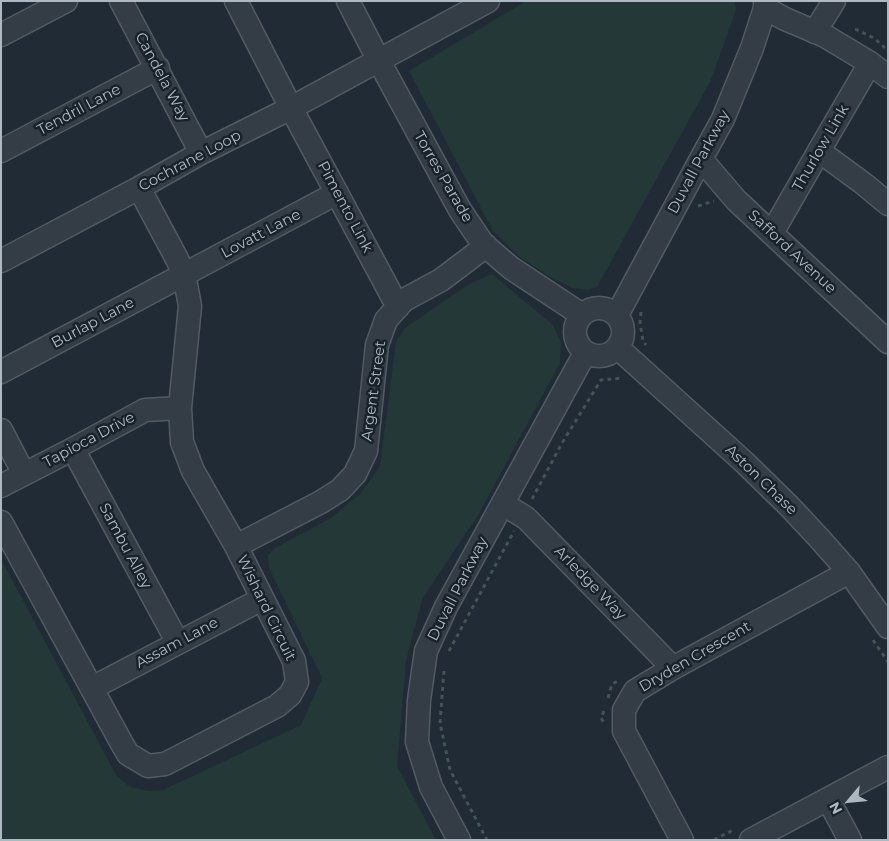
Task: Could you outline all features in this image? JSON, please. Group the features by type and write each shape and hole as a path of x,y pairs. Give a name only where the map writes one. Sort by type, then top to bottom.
{"street":[{"path":"1,35 66,1"},
{"name":"Candela Way","path":"121,1 201,152"},
{"name":"Pimento Link","path":"236,1 398,307"},
{"name":"Torres Parade","path":"348,1 378,61 460,210 483,244 511,268 582,315"},
{"name":"Cochrane Loop","path":"1,261 139,188 201,152 291,108 488,1"},
{"path":"816,32 834,1"},
{"path":"765,5 785,19 825,36 870,63 888,77"},
{"name":"Duvall Parkway","path":"617,315 724,119 752,48 765,5"},
{"name":"Thurlow Link","path":"772,233 870,63"},
{"name":"Tendril Lane","path":"1,151 158,68"},
{"path":"819,151 888,204"},
{"name":"Safford Avenue","path":"701,159 736,200 888,342"},
{"name":"Wishard Circuit","path":"1,522 128,754 148,766 165,764 277,706 290,695 297,682 294,662 236,546 193,471 182,442 180,408 190,306 184,274 139,188"},
{"name":"Lovatt Lane","path":"184,274 337,193"},
{"name":"Argent Street","path":"236,546 321,502 340,490 355,474 366,451 377,345 386,320 404,300 441,280 486,246"},
{"name":"Burlap Lane","path":"1,372 184,274"},
{"path":"596,308 612,310 621,320 624,328 623,339 618,348 602,357 585,353 577,344 574,335 576,325 582,315 587,310 596,308"},
{"name":"Aston Chase","path":"618,348 744,462 795,513 849,572 880,633"},
{"name":"Duvall Parkway","path":"459,840 431,787 417,742 418,700 426,651 446,607 585,353"},
{"name":"Tapioca Drive","path":"1,486 145,410 180,408"},
{"path":"1,430 24,474"},
{"name":"Sambu Alley","path":"73,449 178,643"},
{"name":"Arledge Way","path":"503,504 526,518 673,668"},
{"name":"Dryden Crescent","path":"682,840 624,731 624,710 635,691 673,668 849,572"},
{"name":"Assam Lane","path":"92,688 262,599"},
{"path":"751,840 888,766"},
{"path":"828,799 850,840"}],"path":[{"path":"693,207 714,201"},
{"path":"642,305 640,322 643,341 647,348"},
{"path":"446,658 562,443 601,380 620,377 626,380"},
{"path":"880,633 888,662"},
{"path":"445,667 440,723 450,770 487,840"}],"green space":[{"path":"526,1 735,1 736,10 711,80 597,287 588,290 573,288 550,277 520,257 493,231 409,71"},
{"path":"492,274 553,325 561,342 560,363 480,512 422,599 406,661 397,766 436,840 1,840 1,559 116,775 130,787 149,791 163,790 301,725 322,678 269,568 268,555 275,548 331,518 360,494 380,466 396,342 405,328 469,284"}]}
